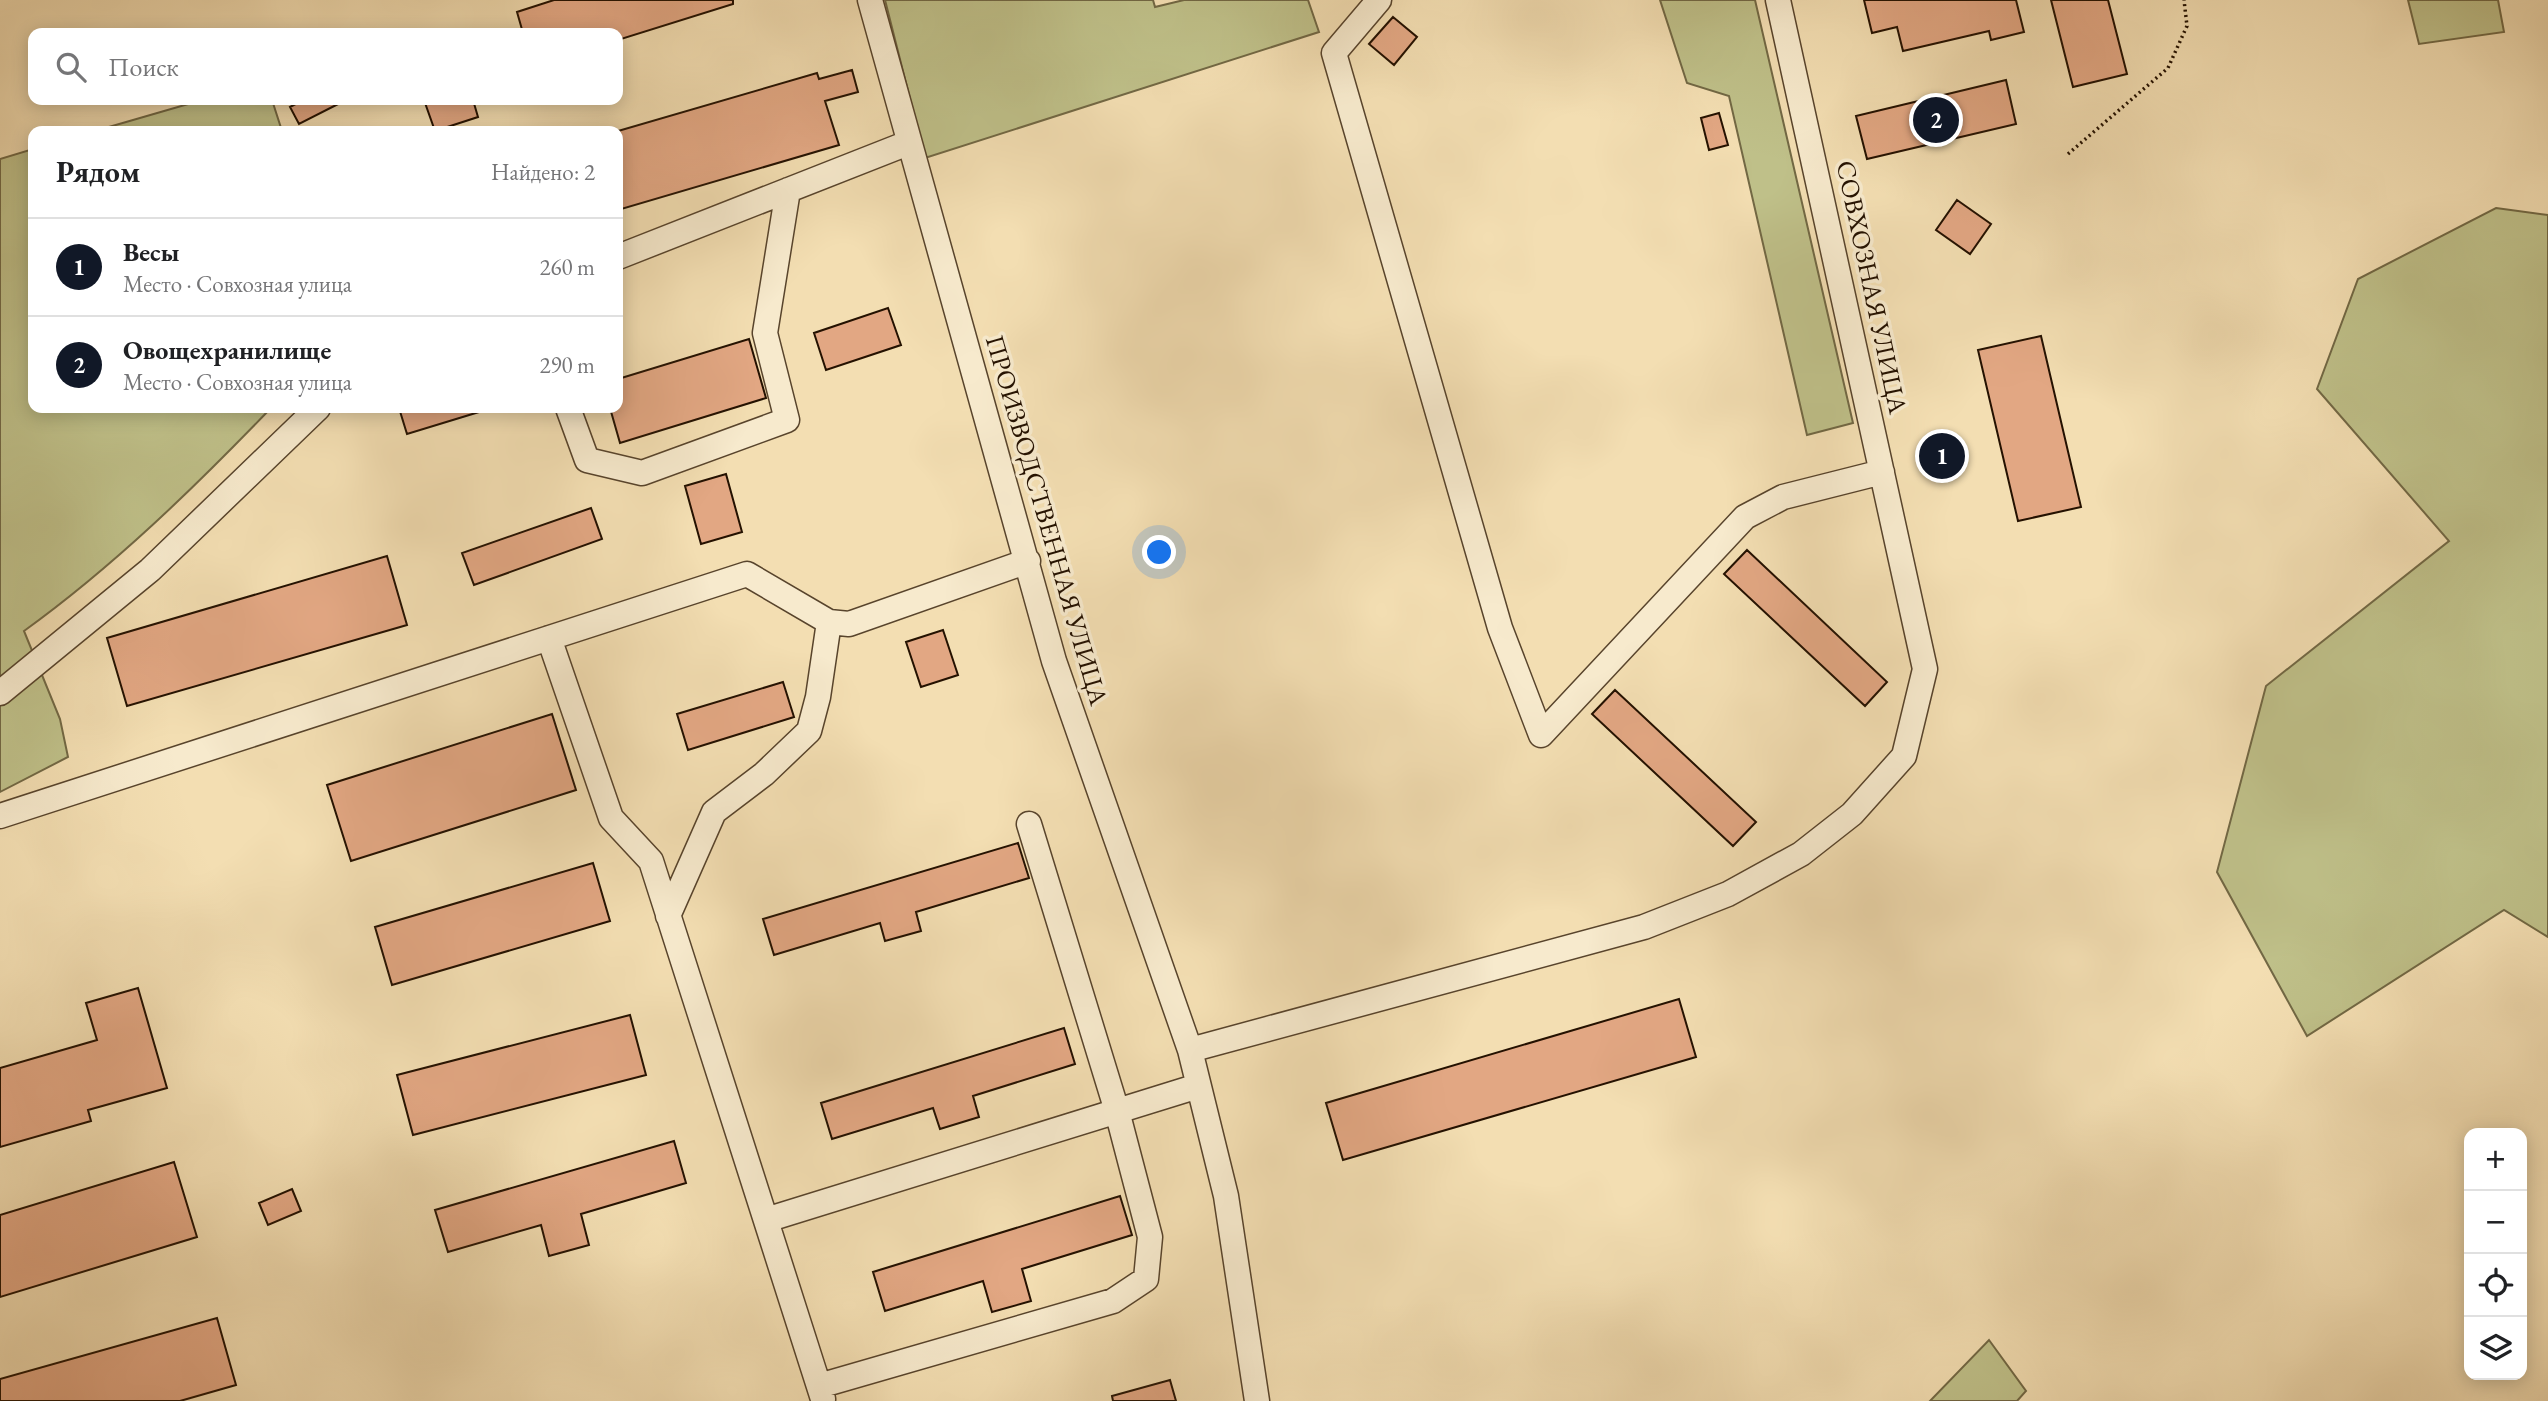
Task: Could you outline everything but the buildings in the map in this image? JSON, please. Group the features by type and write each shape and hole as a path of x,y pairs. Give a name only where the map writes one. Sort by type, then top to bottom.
{"street":[{"name":"ПРОИЗВОДСТВЕННАЯ УЛИЦА","path":"870,0 1058,674 1190,1050 1226,1196 1257,1401"},
{"path":"1379,0 1334,53 1500,628 1541,735 1745,517 1783,497 1882,472"},
{"name":"СОВХОЗНАЯ УЛИЦА","path":"1190,1050 1644,928 1728,894 1801,855 1852,814 1903,756 1925,669 1778,0"},
{"path":"623,255 908,142"},
{"path":"570,413 587,460 642,473 787,420 765,333 788,190"},
{"path":"0,693 150,570 313,413"},
{"path":"0,816 747,574 829,622 849,624 1028,561"},
{"path":"668,916 714,812 764,774 808,731 818,697 829,622"},
{"path":"549,638 611,818 651,861 822,1394 1113,1301 1146,1279 1150,1237 1116,1111 1029,824"},
{"path":"766,1220 1198,1086"}],"path":[{"path":"2068,154 2168,68 2187,26 2184,0"}],"green space":[{"path":"885,0 1153,0 1155,7 1184,0 1308,0 1319,32 925,158"},
{"path":"1660,0 1755,0 1853,423 1807,435 1729,96 1687,83"},
{"path":"2408,0 2498,0 2504,32 2419,44"},
{"path":"185,105 274,105 280,126 112,126"},
{"path":"28,151 28,413 266,413 122,553 24,631 60,719 68,757 0,792 0,159"},
{"path":"2496,208 2548,215 2548,937 2504,910 2307,1036 2217,872 2266,686 2449,541 2317,389 2358,279"},
{"path":"1989,1340 2026,1391 2017,1401 1930,1401"}],"place":[{"name":"Овощехранилище","path":"1936,120"},
{"name":"Весы","path":"1942,456"}]}
